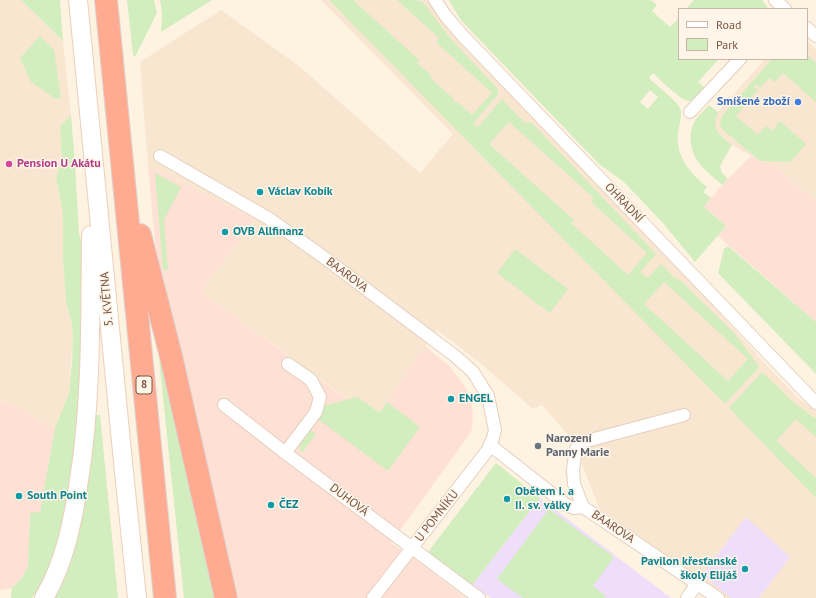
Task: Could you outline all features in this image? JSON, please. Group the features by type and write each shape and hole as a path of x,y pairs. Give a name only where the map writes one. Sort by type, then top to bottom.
{"highway":[{"name":"8","path":"106,0 165,598"},
{"path":"123,171 171,356 226,598"}],"main road":[{"name":"5. KVĚTNA","path":"78,0 137,598"},
{"path":"44,598 56,572 70,530 78,493 85,436 90,357 93,148"},
{"path":"38,598 56,572"}],"street":[{"name":"OHRADNÍ","path":"435,0 445,15 467,40 816,403"},
{"path":"775,0 784,8"},
{"path":"786,8 792,0"},
{"path":"808,29 816,36"},
{"path":"690,112 739,60"},
{"name":"BAAROVA","path":"160,156 268,218 318,253 455,356 473,372 482,384 488,396 495,430"},
{"path":"285,453 316,412 320,396 311,380 288,364"},
{"name":"DUHOVÁ","path":"224,405 285,453 479,598"},
{"path":"583,507 574,484 573,469 576,449 583,442 684,415"},
{"name":"U POMNÍKU","path":"373,598 490,445 495,430"},
{"name":"BAAROVA","path":"490,445 565,504 574,508 583,507 718,598"},
{"path":"687,598 697,584"}],"shaded area":[{"path":"0,0 21,0 63,41 71,115 60,126 62,158 56,178 63,213 63,258 66,302 72,324 73,335 69,393 55,428 41,422 16,406 0,401"},
{"path":"321,0 430,0 690,280 768,367 799,399 816,410 816,598 726,598 599,508 580,459 569,436 542,405 533,409 479,362 437,330 380,413 358,397 348,399 201,292 255,219 148,166 140,62 221,10 299,66 420,173 453,134"},
{"path":"808,42 816,50 816,202 774,166 760,161 732,145 718,132 715,126 715,120 718,112 764,60 808,60"},
{"path":"751,156 774,166 816,202 816,322 718,236 726,226 704,207 722,185"},
{"path":"148,166 255,219 201,292 340,394 348,399 359,397 380,413 425,346 449,366 466,388 472,405 473,418 471,432 391,543 414,558 466,598 235,598 156,252"},
{"path":"0,401 16,406 41,422 55,428 40,513 30,513 28,567 21,579 12,588 0,590"},
{"path":"540,498 671,598 491,598 472,585"},
{"path":"746,517 790,557 759,598 731,598 702,575"}],"green space":[{"path":"21,0 60,0 63,41"},
{"path":"127,0 154,0 157,13 135,57 133,55"},
{"path":"160,0 212,0 161,32 162,13"},
{"path":"329,0 353,0 419,60 417,63 432,76 430,78 454,99 453,101 456,103 457,102 472,115 492,93 436,42 439,38 397,0 416,0 423,2 449,37 497,88 498,94 473,124 478,127 502,99 525,123 532,123 656,254 640,272 648,278 661,264 676,279 681,281 735,334 759,367 725,404","holes":["509,122 594,198 591,202 647,253 628,275 571,223 574,220 489,144","664,282 748,359 728,381 644,304"]},
{"path":"449,0 651,0 657,5 652,11 670,27 678,19 678,60 718,60 698,82 706,89 697,98 691,101 682,98 653,73 649,78 680,108 681,117 678,141 681,156 695,176 707,187 703,192 711,198 704,207 726,226 695,262 663,223 624,182 599,164 460,19","holes":["650,90 658,97 648,109 640,102"]},
{"path":"694,0 762,0 767,6 767,8 687,8"},
{"path":"40,36 54,50 61,98 56,99 31,82 20,58"},
{"path":"808,56 816,63 816,102 783,73 775,82 769,78 760,88 756,84 754,87 758,90 736,116 758,135 766,126 772,131 780,121 806,144 790,162 760,161 722,129 720,124 723,115 771,60 808,60"},
{"path":"709,105 718,112 715,123 718,131 723,138 732,145 720,166 722,173 728,179 722,185 699,163 693,153 691,141 691,130 693,124"},
{"path":"71,115 79,234 82,244 84,321 75,459 58,544 45,579 32,598 11,598 12,588 21,579 28,567 30,513 40,512 55,428 69,393 73,335 72,324 66,302 63,258 63,213 56,178 62,158 60,126"},
{"path":"155,173 181,187 164,220 168,270 163,270"},
{"path":"728,246 816,322 816,374 718,273 724,249"},
{"path":"515,249 568,289 550,313 497,273"},
{"path":"159,359 161,359 217,598 184,598"},
{"path":"762,372 793,402 816,419 816,437 796,419 776,441 816,478 816,498 729,408"},
{"path":"358,397 380,413 387,402 420,427 388,471 319,420 311,430 316,434 304,450 305,451 300,451 302,439 326,405"},
{"path":"96,415 100,415 118,598 53,598 82,516 87,489"},
{"path":"496,463 540,498 472,585 428,552"},
{"path":"549,509 614,557 593,586 606,596 604,598 523,598 497,579"}],"place":[{"name":"Smíšené zboží","path":"798,102"},
{"name":"Pension U Akátu","path":"9,164"},
{"name":"Václav Kobík","path":"260,192"},
{"name":"OVB Allfinanz","path":"225,232"},
{"name":"ENGEL","path":"451,399"},
{"name":"Narození Panny Marie","path":"538,446"},
{"name":"South Point","path":"19,496"},
{"name":"Obětem I. a II. sv. války","path":"507,499"},
{"name":"ČEZ","path":"271,505"},
{"name":"Pavilon křesťanské školy Elijáš","path":"745,569"}]}
